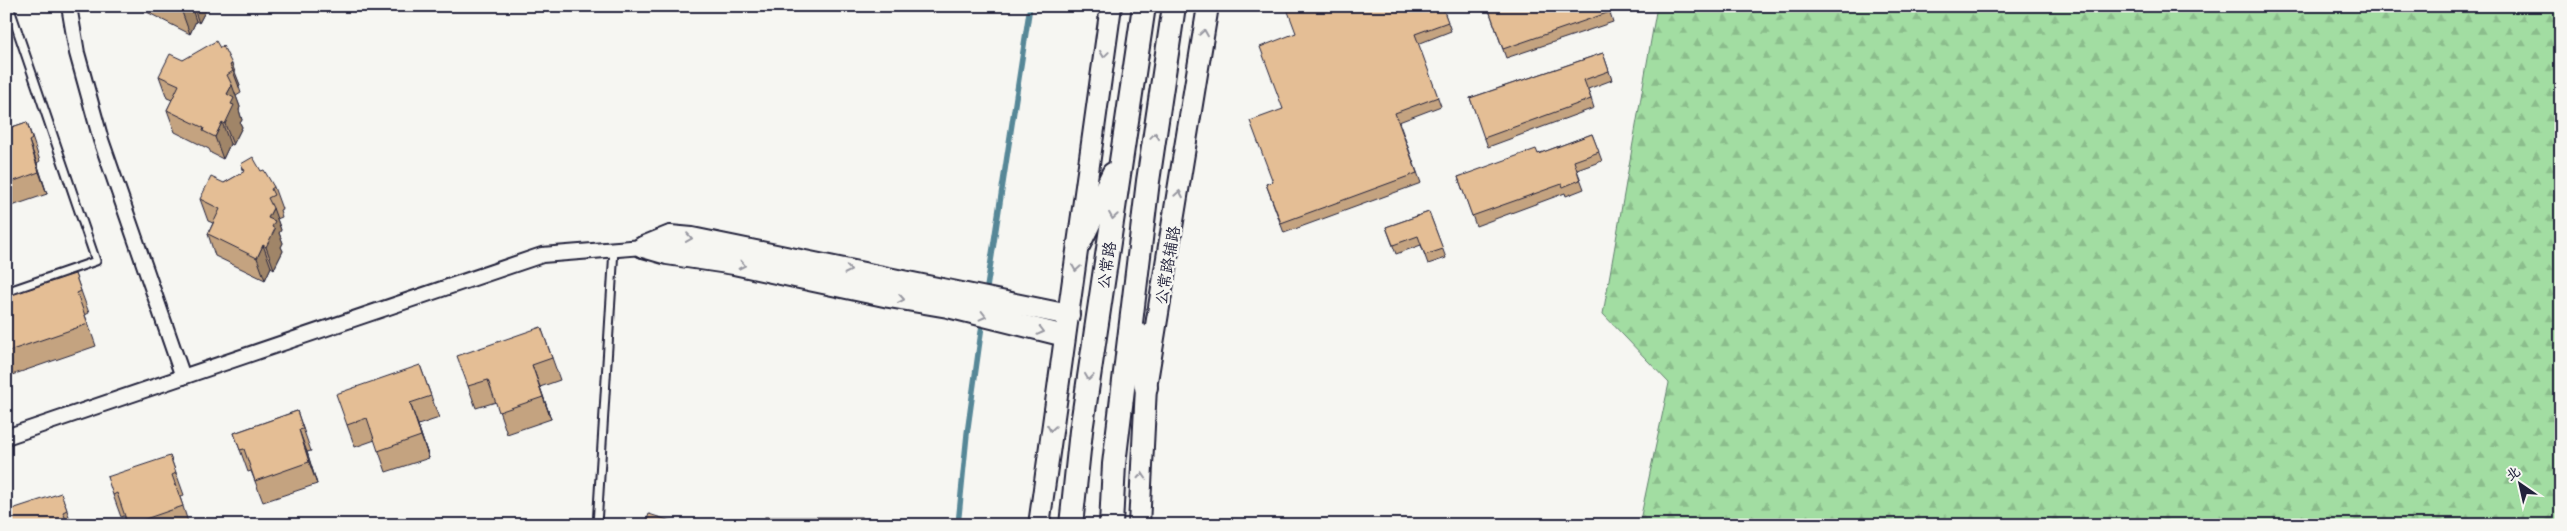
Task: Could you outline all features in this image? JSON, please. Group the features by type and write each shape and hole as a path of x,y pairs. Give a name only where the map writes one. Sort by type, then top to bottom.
{"main road":[{"path":"1039,525 1043,479 1079,244 1092,133 1111,6"},
{"name":"公常路","path":"1071,525 1081,431 1144,6"},
{"name":"公常路","path":"1111,525 1114,464 1148,181 1174,6"},
{"name":"公常路辅路","path":"1139,525 1146,387 1208,6"},
{"path":"1079,244 1124,151"},
{"path":"643,247 670,236 692,238 1018,315 1065,336"},
{"path":"1134,306 1146,387"},
{"path":"1018,315 1068,315"}],"street":[{"path":"69,6 77,53 101,140 183,377"},
{"path":"6,437 542,255 643,247"}],"lane":[{"path":"6,292 96,261 9,6"},
{"path":"597,525 614,249"}],"green space":[{"path":"1657,6 2561,6 2561,525 1639,525 1669,383 1603,314"}],"building":[{"path":"171,6 185,6 182,12"},
{"path":"1286,6 1442,6 1448,22 1415,34 1438,97 1395,113 1417,173 1281,223 1266,184 1273,182 1250,121 1283,109 1260,47 1296,33"},
{"path":"1498,6 1607,6 1610,12 1503,49 1489,10"},
{"path":"216,41 220,48 223,46 232,64 230,65 233,71 227,75 232,85 227,94 234,98 231,104 234,105 225,124 222,122 215,137 203,131 204,128 167,110 179,85 159,76 170,54 183,60"},
{"path":"1603,53 1609,71 1584,80 1591,99 1484,138 1470,98"},
{"path":"27,122 32,139 29,141 39,172 6,184 6,129"},
{"path":"1592,134 1599,152 1574,161 1580,180 1563,187 1562,184 1472,216 1458,177 1536,149 1538,154"},
{"path":"253,157 261,171 264,170 274,187 271,189 274,195 268,198 273,208 268,218 275,221 272,227 275,229 266,247 263,245 257,258 208,234 220,209 200,199 211,177 224,183 245,171 241,164"},
{"path":"1429,212 1443,249 1425,255 1418,236 1393,245 1386,227"},
{"path":"75,274 81,291 77,293 88,324 6,352 6,297"},
{"path":"541,327 552,358 532,365 543,397 499,412 488,380 468,386 457,356"},
{"path":"420,365 431,396 410,403 421,436 378,451 367,418 347,425 336,394"},
{"path":"297,411 303,429 299,430 309,462 255,481 244,449 240,450 234,433"},
{"path":"170,456 176,473 172,475 183,506 128,525 117,493 113,495 107,477"},
{"path":"61,493 67,510 63,512 68,525 6,525 6,511"},
{"path":"649,514 683,525 645,525"},
{"path":"765,517 862,517 862,525 765,525"}],"waterway":[{"path":"986,294 1030,6"},
{"path":"958,525 967,434 983,318"}]}
